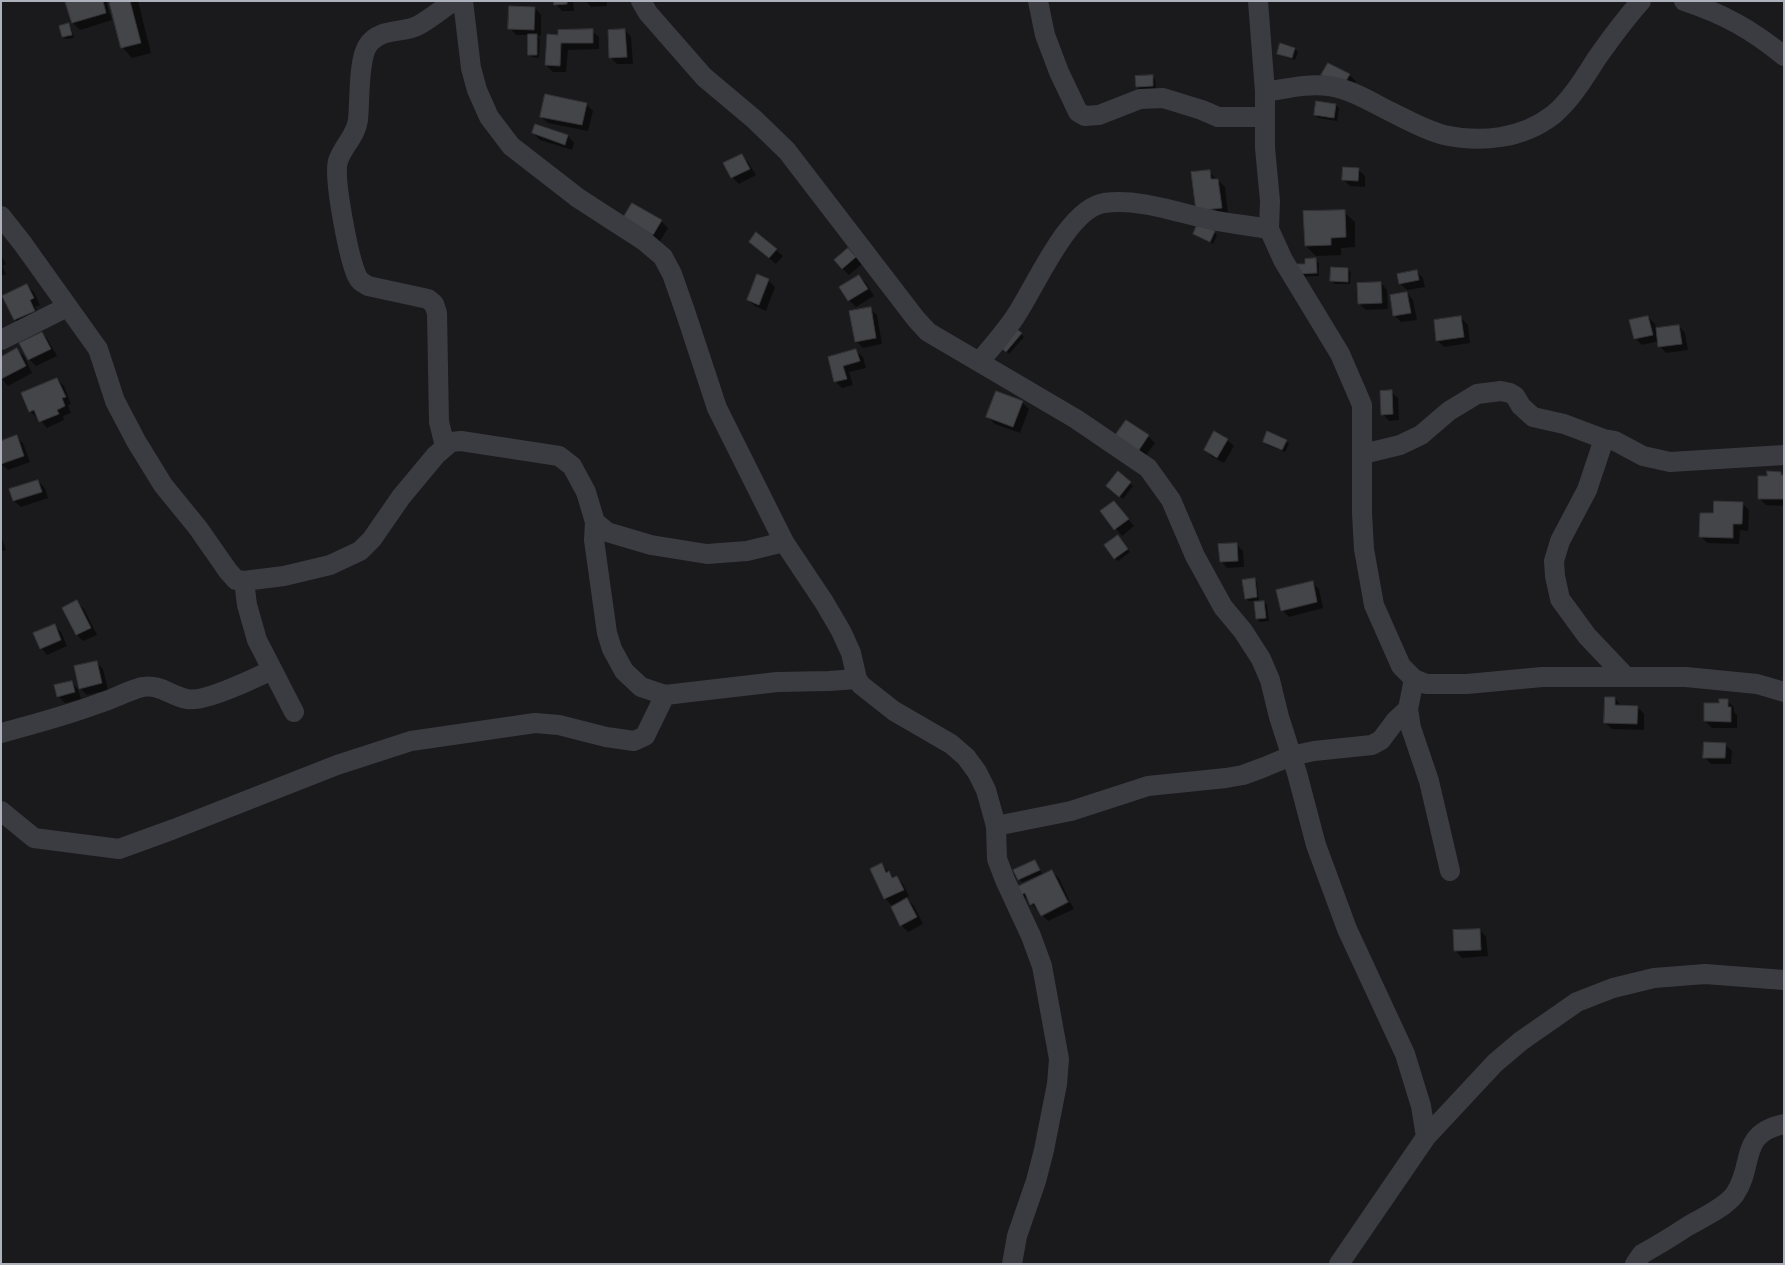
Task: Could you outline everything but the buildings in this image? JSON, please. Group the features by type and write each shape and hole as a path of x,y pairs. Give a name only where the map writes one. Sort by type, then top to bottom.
{"street":[{"path":"445,446 439,422 437,313 434,304 428,299 368,286 360,282 352,261 339,196 337,169 339,160 356,130 363,60 368,46 379,35 418,26 454,1"},
{"path":"463,1 471,68 477,90 489,117 511,146 578,198 643,240 663,257 672,274 717,408 784,542 841,631 851,653 857,678 867,691 894,711 951,744 966,757 977,772 986,790 996,826 997,859 1004,880 1031,936 1042,966 1059,1059 1057,1084 1044,1150 1036,1181 1017,1236 1017,1262"},
{"path":"641,1 648,13 704,77 754,119 787,151 928,332 1076,419 1148,468 1171,500 1196,556 1223,607 1243,631 1261,659 1270,680 1278,717 1316,845 1347,929 1405,1054 1421,1106 1426,1136"},
{"path":"1038,1 1045,35 1066,88 1078,112 1085,116 1099,115 1140,99 1163,98 1218,117 1264,117"},
{"path":"1258,1 1265,92 1265,148 1270,202 1269,229 1283,260 1340,354 1362,405 1363,541 1374,606 1401,666 1414,678 1426,684 1445,685 1542,678 1686,677 1757,684 1784,692"},
{"path":"1265,92 1309,86 1329,86 1362,98 1443,134 1490,138 1508,136 1526,131 1542,122 1569,100 1609,41 1641,1"},
{"path":"1684,1 1703,7 1748,28 1784,56"},
{"path":"979,362 1016,317 1048,260 1070,228 1086,211 1103,203 1128,203 1174,210 1216,221 1269,229"},
{"path":"1,216 82,325 98,350 115,401 163,485 198,528 236,580 244,581 284,576 330,564 360,551 372,539 401,497 436,455 452,442 461,441 559,456 572,466 586,492 595,522 594,540 602,611 612,648 624,671 641,686 665,695 777,682 829,681 857,678"},
{"path":"1,340 67,307"},
{"path":"1363,454 1400,445 1421,435 1464,400 1477,394 1489,392 1510,393 1515,396 1527,413 1533,416 1615,441 1643,456 1670,462 1784,456"},
{"path":"1604,439 1586,490 1560,541 1554,561 1555,576 1560,599 1587,636 1625,676"},
{"path":"595,522 607,532 625,538 651,545 707,554 747,551 784,542"},
{"path":"244,581 247,605 257,640 294,712"},
{"path":"1,733 66,716 142,687 156,687 170,691 180,697 195,700 251,681 272,670"},
{"path":"1414,678 1408,709 1410,728 1428,781 1450,871"},
{"path":"1,811 34,838 119,850 337,765 412,741 535,723 559,725 606,737 634,741 645,736 665,695"},
{"path":"996,826 1070,811 1148,786 1242,775 1291,756 1314,751 1372,745 1381,740 1396,720 1408,709"},
{"path":"1339,1264 1426,1136 1495,1063 1521,1041 1577,1002 1613,988 1654,978 1705,974 1784,980"},
{"path":"1635,1264 1642,1254 1715,1210 1735,1195 1745,1174 1754,1141 1761,1132 1784,1124"}]}
